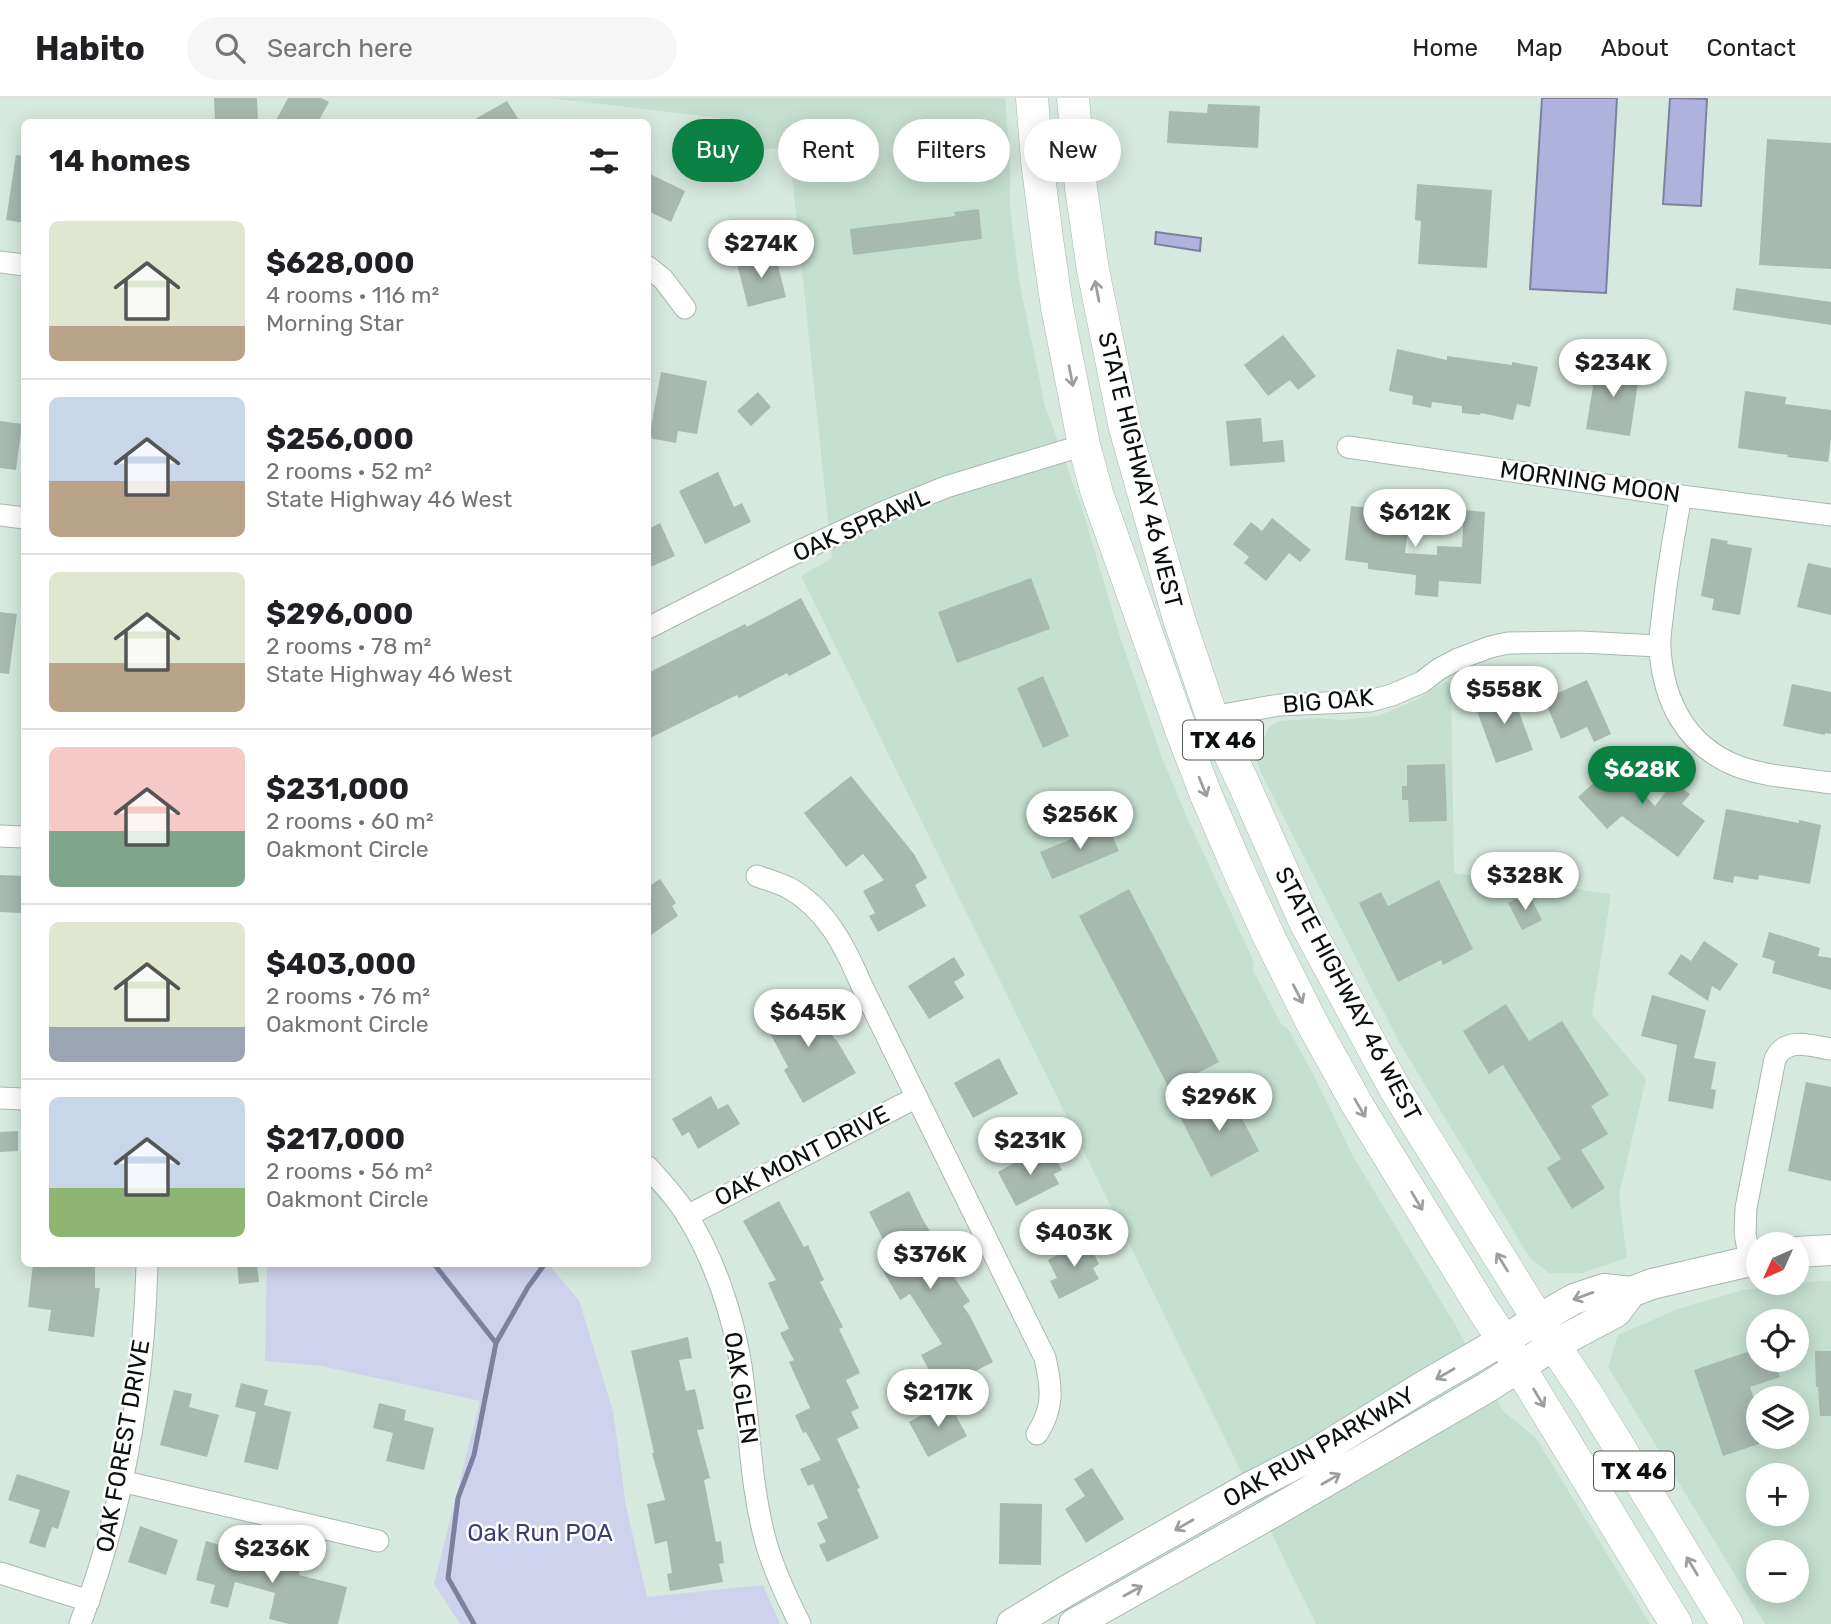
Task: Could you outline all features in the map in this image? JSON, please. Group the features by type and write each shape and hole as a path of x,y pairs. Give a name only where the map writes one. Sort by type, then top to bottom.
{"main road":[{"name":"STATE HIGHWAY 46 WEST","path":"1032,98 1037,161 1057,307 1084,445 1097,493 1206,795 1270,939 1358,1106 1676,1624"},
{"name":"STATE HIGHWAY 46 WEST","path":"1073,98 1081,188 1093,270 1116,386 1139,481 1179,619 1212,717 1304,922 1395,1088 1727,1624"},
{"path":"1097,493 1124,516 1189,711 1197,719 1212,717"},
{"path":"1180,727 1195,733 1208,744 1267,885 1277,898 1304,922"}],"street":[{"path":"0,262 21,265"},
{"path":"651,269 663,279 685,308"},
{"name":"OAK SPRAWL","path":"651,626 789,556 886,511 946,487 1084,445"},
{"name":"MORNING MOON","path":"1348,447 1831,515"},
{"path":"1681,496 1659,646 1667,692 1685,727 1699,743 1736,765 1762,773 1831,783"},
{"path":"0,515 21,518"},
{"name":"BIG OAK","path":"1212,717 1279,705 1370,701 1422,682 1458,659 1508,643 1580,642 1659,646"},
{"path":"0,836 21,836"},
{"path":"757,876 787,886 807,900 838,935 1045,1358 1050,1401 1048,1415 1037,1434"},
{"path":"1746,1236 1746,1208 1775,1059 1782,1049 1793,1044 1831,1049"},
{"name":"OAK MONT DRIVE","path":"687,1216 917,1097"},
{"path":"0,1098 21,1098"},
{"name":"OAK GLEN","path":"651,1171 687,1216 720,1283 741,1364 756,1493 766,1544 780,1584 800,1624"},
{"path":"1810,1251 1831,1250"},
{"name":"OAK RUN PARKWAY","path":"1012,1624 1252,1486 1311,1456 1503,1340 1546,1332 1616,1312 1631,1292 1652,1284 1746,1262"},
{"name":"OAK FOREST DRIVE","path":"80,1624 107,1542 132,1425 140,1366 147,1267"},
{"name":"OAK RUN PARKWAY","path":"1073,1624 1268,1515 1486,1388 1520,1367 1546,1332"},
{"path":"121,1481 378,1541"},
{"path":"0,1573 89,1601"}],"shaded area":[{"path":"550,98 1005,98 1007,119 893,119 893,182 1010,182 1010,209 1020,285 1045,406 1082,508 1120,637 1162,758 1254,962 1253,970 1281,1024 1289,1030 1314,1076 1354,1158 1453,1321 1503,1411 1536,1438 1650,1624 1316,1624 801,576 832,558 793,182 879,182 879,119 778,119 778,148 764,149 764,119 720,118"},
{"path":"1446,681 1451,686 1454,873 1611,894 1592,1015 1646,1079 1619,1195 1627,1258 1582,1273 1549,1273 1530,1258 1399,1042 1261,773 1256,757 1269,727 1280,721 1319,718 1342,720 1378,716 1416,700"},
{"path":"1831,1281 1831,1624 1765,1624 1752,1603 1809,1603 1809,1540 1746,1540 1746,1593 1608,1367 1618,1335 1678,1309 1746,1290 1746,1295 1810,1295 1810,1282"}],"green space":[{"name":"Oak Run POA","path":"267,1267 551,1267 579,1300 613,1411 626,1506 647,1597 763,1585 780,1624 460,1624 434,1584 480,1401 322,1366 265,1361"}],"water":[{"path":"1542,98 1617,98 1606,293 1530,289"},
{"path":"1670,98 1707,99 1701,206 1663,204"},
{"path":"1156,232 1201,238 1200,251 1155,244"}],"building":[{"path":"214,98 257,98 258,119 215,119"},
{"path":"288,98 321,98 329,102 320,119 277,119"},
{"path":"507,101 518,119 475,119"},
{"path":"1208,104 1260,106 1258,148 1167,143 1169,111 1207,113"},
{"path":"1767,139 1831,143 1831,269 1759,265"},
{"path":"16,155 21,156 21,222 6,220"},
{"path":"651,174 685,191 671,222 651,212"},
{"path":"1417,184 1492,190 1487,268 1418,264 1421,221 1415,220"},
{"path":"979,209 982,239 853,255 850,229 955,216 954,212"},
{"path":"775,254 786,297 748,307 737,264"},
{"path":"1736,288 1831,302 1831,325 1733,310"},
{"path":"1283,335 1316,376 1298,390 1290,380 1268,396 1244,365"},
{"path":"1397,349 1447,360 1447,356 1538,367 1530,407 1517,404 1513,420 1481,413 1462,413 1462,406 1432,402 1431,408 1412,404 1413,396 1389,391"},
{"path":"1597,362 1640,369 1630,436 1586,429"},
{"path":"661,372 707,381 697,434 678,431 676,443 651,438"},
{"path":"1745,391 1786,397 1785,404 1831,410 1828,462 1738,448"},
{"path":"758,392 771,407 751,426 737,411"},
{"path":"1261,418 1263,442 1283,440 1285,462 1230,466 1226,421"},
{"path":"0,421 21,424 16,470 0,468"},
{"path":"718,472 734,507 742,503 751,522 705,544 679,491"},
{"path":"1351,506 1410,512 1405,553 1437,555 1437,546 1462,547 1464,510 1485,512 1481,584 1439,581 1438,597 1415,595 1416,575 1368,569 1368,563 1345,560"},
{"path":"1272,518 1311,550 1300,562 1289,553 1266,581 1244,563 1249,557 1233,544 1251,522 1262,531"},
{"path":"660,523 675,556 651,567 651,528"},
{"path":"1711,538 1752,548 1740,615 1712,610 1714,599 1701,596"},
{"path":"1808,563 1831,568 1831,615 1797,607"},
{"path":"1031,578 1050,629 957,663 938,612"},
{"path":"801,598 831,654 739,698 737,695 651,738 651,671 745,624 747,627"},
{"path":"0,612 17,614 9,674 0,673"},
{"path":"1043,676 1069,736 1043,748 1017,688"},
{"path":"1587,680 1611,734 1594,742 1587,727 1561,739 1544,699"},
{"path":"1792,684 1831,692 1831,734 1783,726"},
{"path":"1511,690 1533,750 1496,763 1474,703"},
{"path":"1627,747 1641,763 1627,776 1655,806 1673,782 1690,794 1682,804 1705,821 1678,857 1622,816 1607,829 1578,797 1610,768 1607,766"},
{"path":"1445,764 1447,821 1409,822 1408,800 1402,800 1402,786 1407,786 1407,765"},
{"path":"851,776 914,854 927,878 915,885 926,906 878,932 869,916 875,913 863,891 884,880 863,854 846,867 804,813"},
{"path":"1726,809 1821,825 1810,884 1759,875 1758,880 1734,876 1733,883 1713,879"},
{"path":"1107,824 1119,851 1052,879 1040,852"},
{"path":"0,875 21,876 21,913 0,912"},
{"path":"660,879 676,903 672,906 678,916 651,935 651,885"},
{"path":"1439,880 1473,949 1443,965 1441,960 1398,982 1359,903 1381,892 1388,906"},
{"path":"1129,889 1219,1062 1169,1088 1079,916"},
{"path":"1528,893 1542,920 1522,930 1508,903"},
{"path":"1769,932 1820,948 1818,956 1831,958 1831,990 1772,973 1775,961 1762,957"},
{"path":"1704,941 1738,964 1720,991 1712,986 1708,1001 1668,974 1681,954 1691,961"},
{"path":"954,957 965,975 954,982 964,998 929,1019 908,986"},
{"path":"810,994 856,1073 803,1103 784,1070 788,1067 763,1020"},
{"path":"1652,995 1706,1010 1694,1058 1716,1062 1711,1089 1716,1090 1713,1109 1668,1101 1677,1045 1641,1036"},
{"path":"1506,1004 1529,1041 1562,1021 1609,1095 1591,1106 1608,1134 1581,1150 1605,1188 1572,1209 1547,1168 1561,1159 1503,1065 1489,1074 1463,1031"},
{"path":"999,1058 1018,1094 973,1118 954,1083"},
{"path":"1806,1082 1831,1087 1831,1181 1788,1171"},
{"path":"1227,1090 1259,1151 1211,1177 1179,1115"},
{"path":"711,1096 718,1109 728,1104 740,1124 698,1149 689,1132 682,1136 672,1119"},
{"path":"18,1131 18,1151 0,1152 0,1132"},
{"path":"1042,1148 1048,1160 1055,1157 1062,1170 1054,1174 1059,1184 1016,1206 998,1172"},
{"path":"909,1191 952,1269 950,1271 970,1301 963,1306 993,1362 939,1390 921,1355 942,1344 910,1294 900,1300 880,1266 893,1259 869,1212"},
{"path":"779,1201 804,1247 808,1245 824,1280 820,1282 843,1327 839,1329 860,1373 846,1380 859,1408 851,1412 859,1428 837,1439 879,1538 827,1562 819,1545 826,1542 817,1523 828,1518 813,1484 808,1486 800,1469 821,1460 795,1415 810,1408 789,1362 794,1360 780,1333 789,1329 768,1283 776,1280 743,1221"},
{"path":"1087,1240 1099,1264 1093,1268 1099,1279 1059,1299 1050,1281 1057,1278 1048,1260"},
{"path":"33,1267 95,1267 95,1288 100,1288 94,1337 48,1331 51,1310 28,1307"},
{"path":"237,1267 257,1267 259,1282 239,1284"},
{"path":"688,1337 692,1358 679,1360 686,1391 695,1389 704,1429 697,1430 710,1478 704,1480 716,1542 721,1541 724,1563 719,1564 723,1582 670,1591 667,1574 672,1573 667,1541 655,1544 647,1504 665,1500 652,1453 631,1351"},
{"path":"1815,1351 1831,1351 1831,1416 1820,1416"},
{"path":"1746,1352 1746,1372 1778,1372 1780,1377 1746,1386 1746,1448 1723,1456 1694,1370"},
{"path":"241,1383 268,1390 264,1405 291,1412 278,1470 244,1462 256,1412 235,1407"},
{"path":"174,1390 192,1394 189,1407 219,1415 207,1457 160,1445"},
{"path":"948,1401 967,1436 928,1457 909,1422"},
{"path":"379,1403 406,1410 404,1420 434,1428 424,1470 386,1461 393,1433 373,1428"},
{"path":"1092,1468 1124,1519 1086,1543 1065,1509 1085,1496 1074,1479"},
{"path":"17,1474 70,1491 58,1529 52,1527 45,1548 29,1543 40,1510 8,1500"},
{"path":"1000,1503 1042,1504 1041,1565 999,1564"},
{"path":"140,1526 178,1540 166,1575 128,1562"},
{"path":"206,1541 301,1564 299,1575 347,1587 338,1624 289,1624 269,1619 275,1593 235,1582 228,1608 210,1603 215,1585 196,1580"}],"waterway":[{"path":"436,1267 496,1343"},
{"path":"474,1624 448,1578 458,1498 474,1455 496,1343 543,1267"}]}
